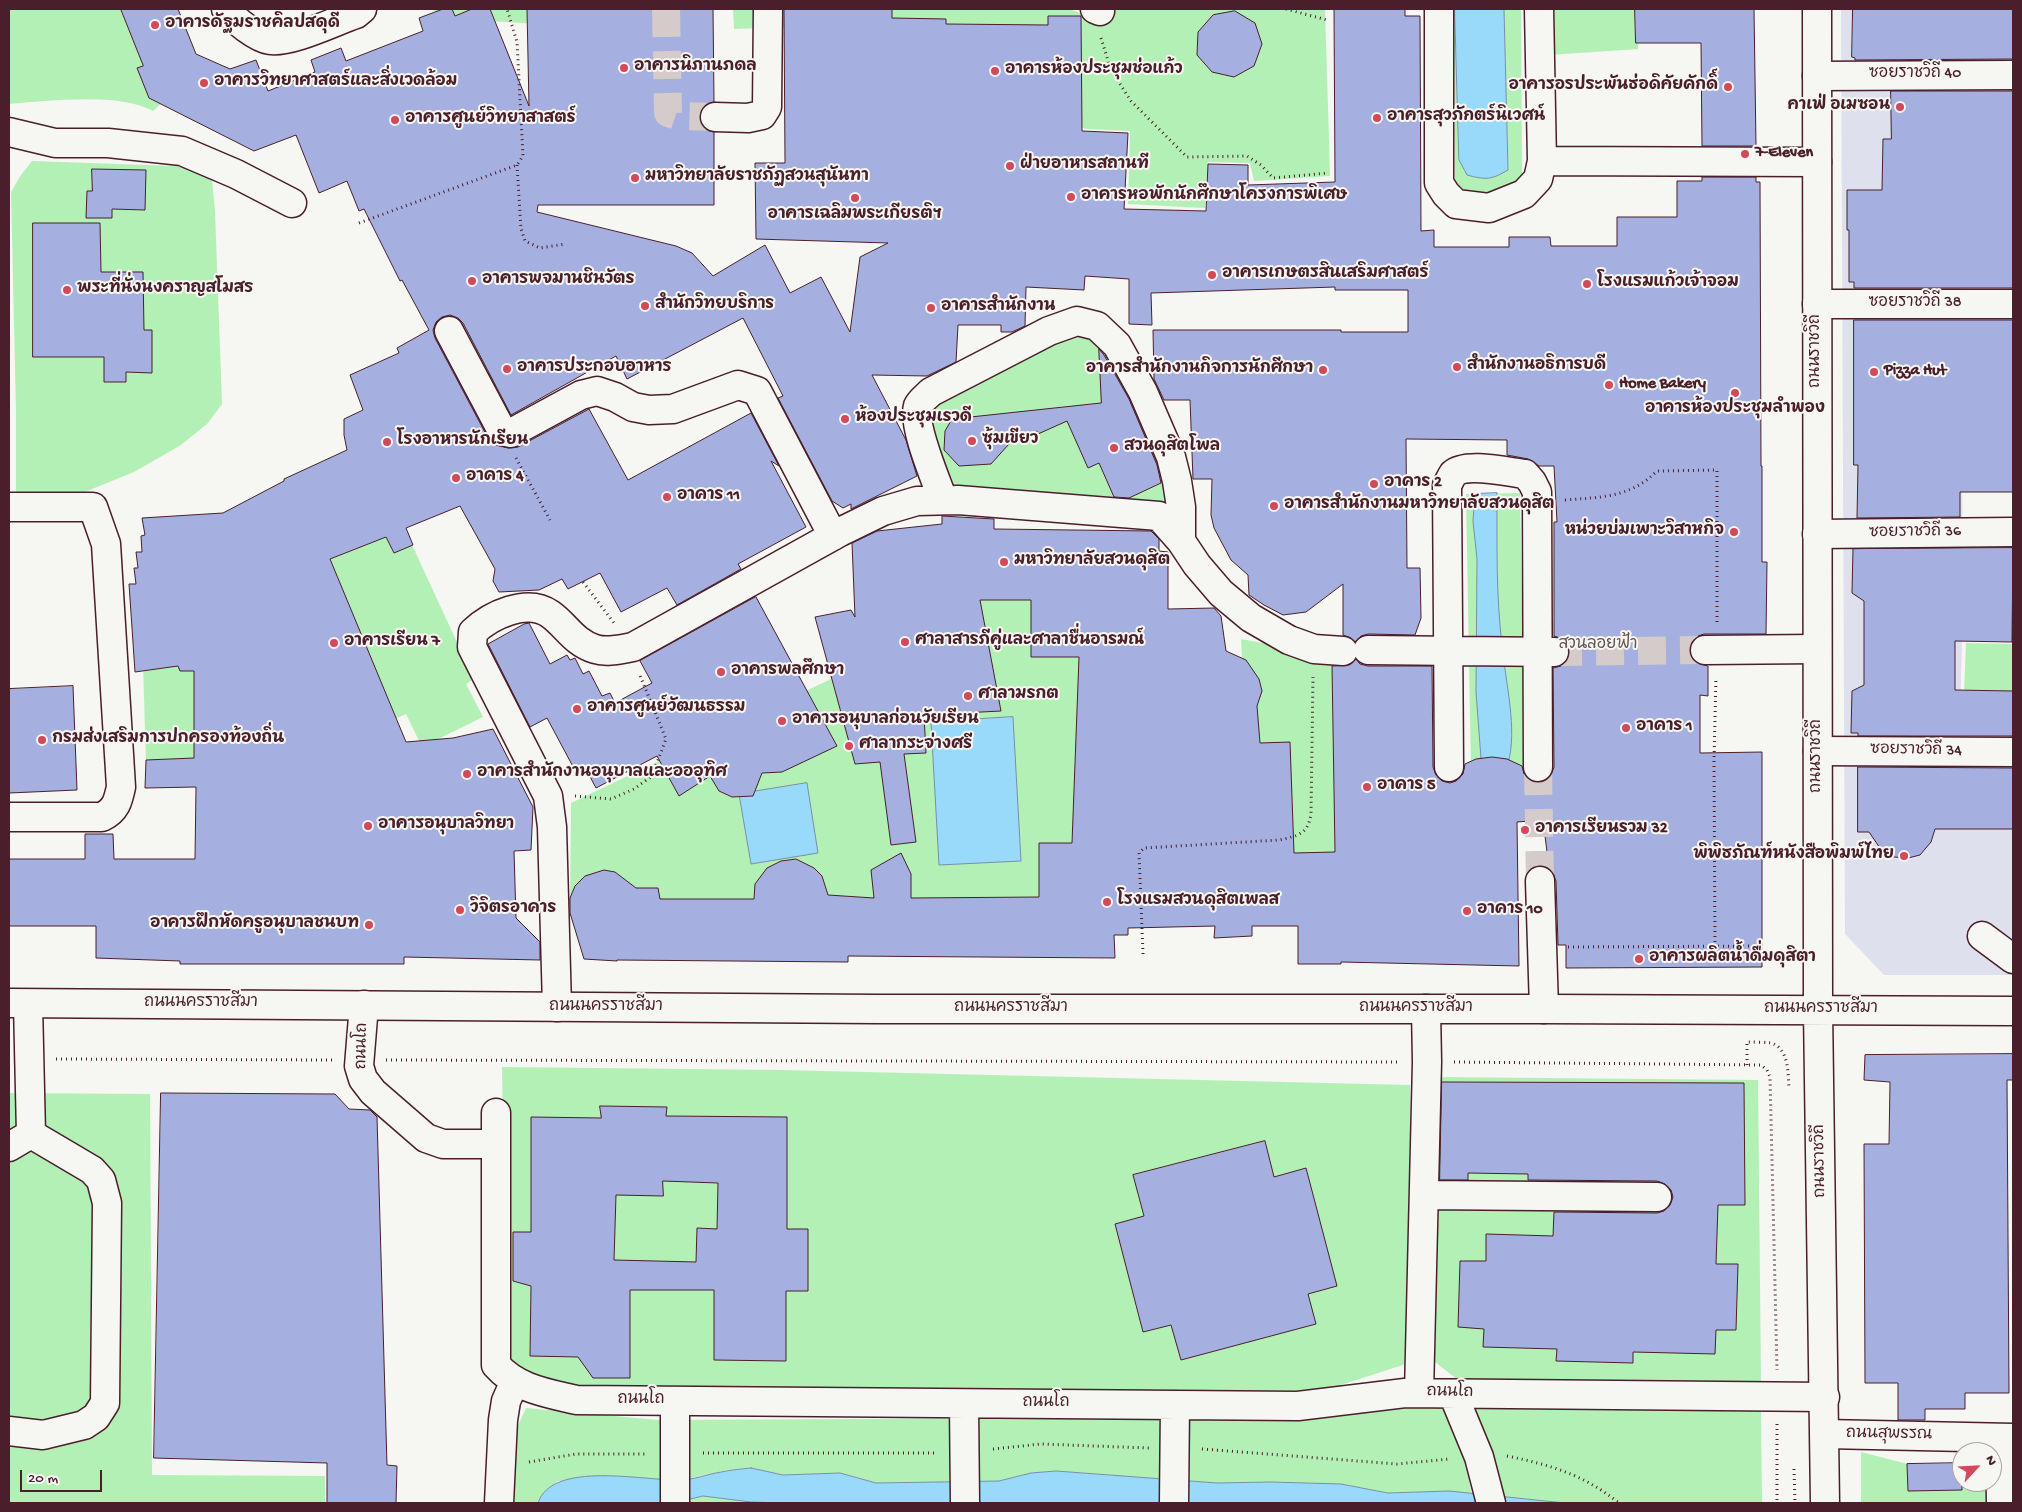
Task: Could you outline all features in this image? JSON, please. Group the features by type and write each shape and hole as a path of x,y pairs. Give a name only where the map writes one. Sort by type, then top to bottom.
{"main road":[{"path":"226,9 249,30 269,40 287,39 356,14 362,9"},
{"path":"715,117 748,118 762,115 767,106 768,9"},
{"path":"1439,9 1439,183 1456,204 1488,208 1524,194 1538,179 1542,161 1539,9"},
{"name":"ถนนราชวิถี","path":"1817,9 1818,1010 1825,1397 1825,1503"},
{"name":"ซอยราชวิถี 40","path":"1817,76 2013,75"},
{"path":"9,132 55,143 108,143 182,151 236,174 292,203"},
{"path":"1542,161 1817,162"},
{"name":"ซอยราชวิถี 38","path":"1817,304 2013,304"},
{"path":"943,500 923,444 917,415 918,404 931,392 1050,331 1077,321 1097,326 1117,345 1143,392 1171,457 1177,480 1181,507 1181,541"},
{"path":"449,331 502,432 511,433 581,395 597,391 633,406 649,410 672,409 738,386 757,391 834,536"},
{"path":"1449,767 1460,652 1447,485 1453,475 1462,469 1478,468 1525,474 1532,482 1536,492 1538,767"},
{"path":"558,1007 552,827 548,796 472,647 473,632 480,625 510,610 526,606 550,614 573,638 595,649 613,651 633,647 883,511 917,501 958,500 1159,516 1181,541 1197,565 1228,600 1251,618 1289,640 1314,649 1537,652"},
{"path":"9,507 93,507 98,519 106,544 121,787 118,801 111,812 102,817 9,817"},
{"name":"ซอยราชวิถี 36","path":"1817,534 2013,532"},
{"path":"1711,650 1818,650"},
{"name":"ซอยราชวิถี 34","path":"1818,751 2013,752"},
{"path":"1540,882 1544,1009"},
{"path":"1982,936 2013,959"},
{"path":"9,1430 43,1435 84,1426 96,1417 105,1403 108,1202 100,1180 92,1170 20,1141 29,1058 18,1003"},
{"name":"ถนนนครราชสีมา","path":"18,1003 558,1007 2013,1011"},
{"name":"ถนนโถ","path":"364,1005 361,1060 359,1066 363,1079 373,1092 426,1138 444,1144 496,1144"},
{"path":"1419,1393 1427,1062 1426,1009"},
{"name":"ถนนโถ","path":"496,1112 496,1365 506,1376 534,1390 576,1400 1298,1406 1405,1393 1825,1397"},
{"path":"1424,1195 1658,1198"},
{"path":"499,1503 502,1420 506,1401 515,1381"},
{"path":"1453,1394 1485,1480"},
{"path":"675,1401 675,1503"},
{"path":"964,1404 965,1503"},
{"path":"1174,1503 1175,1405"},
{"name":"ถนนสุพรรณ","path":"1825,1434 2007,1438"},
{"path":"2001,1503 2007,1438"}],"path":[{"path":"359,223 517,165 523,156 517,42 507,9"},
{"path":"1286,9 1327,20"},
{"path":"1097,10 1098,29 1111,70 1131,101 1187,157 1247,156 1261,165 1273,178 1328,173"},
{"path":"517,165 522,230 525,241 540,248 565,244"},
{"path":"506,432 511,447 550,520"},
{"path":"1537,503 1613,496 1645,482 1657,471 1717,470 1711,650 1714,760 1715,947"},
{"path":"548,796 611,799 634,789 652,776 666,739 627,648 611,618 583,582"},
{"path":"1143,954 1139,853 1144,848 1280,840 1300,835 1310,824 1314,649"},
{"path":"1542,948 1760,946"},
{"path":"1747,1065 1747,1042 1772,1044 1781,1049 1787,1062 1790,1095"},
{"path":"29,1058 1427,1062 1761,1065 1768,1070 1770,1077 1777,1396 1777,1503"},
{"path":"501,1466 576,1454 675,1459 964,1460 1041,1444 1175,1458 1225,1450 1397,1464 1485,1480 1507,1456 1554,1466 1599,1488 1619,1503"},
{"path":"1794,1464 1795,1503"}],"shaded area":[{"path":"1841,9 1923,9 1923,74 1959,74 1963,602 1959,757 2013,760 2013,975 1884,975 1845,934"}],"green space":[{"path":"9,9 133,9 166,99 153,111 121,101 82,99 9,104"},
{"path":"426,9 608,9 608,11 567,26 476,20"},
{"path":"733,9 792,9 793,27 734,29"},
{"path":"857,9 1069,9 1086,15 1086,9 1325,9 1330,176 1254,181 1250,163 1208,162 1205,208 1128,204 1130,131 1086,129 855,29"},
{"path":"1453,9 1455,9 1459,160 1508,170 1504,9 1521,9 1522,173 1517,187 1491,194 1477,195 1469,193 1455,181"},
{"path":"1547,9 1640,9 1638,49 1549,55"},
{"path":"32,161 203,167 212,180 215,211 222,404 208,423 181,445 134,472 60,502 16,495 11,192"},
{"path":"1080,332 1111,348 1173,489 1163,505 957,489 948,482 929,426 935,408 944,400"},
{"path":"1520,493 1525,772 1471,772 1466,494"},
{"path":"400,519 474,679 466,684 483,717 422,747 406,714 393,720 323,554"},
{"path":"983,590 1090,593 1074,910 570,913 571,803 833,678 965,668"},
{"path":"1241,639 1268,644 1300,655 1350,662 1345,868 1157,873 1251,820"},
{"path":"1966,643 2013,644 2013,696 1964,695"},
{"path":"195,663 199,762 146,763 143,664"},
{"path":"502,1067 781,1070 1410,1085 1412,1362 1322,1391 572,1389 536,1376 507,1358"},
{"path":"1437,1077 1758,1080 1761,1385 1458,1380 1435,1362"},
{"path":"9,1093 150,1094 152,1475 325,1476 325,1503 9,1503"},
{"path":"1432,1402 1453,1415 1472,1494 1449,1491 1388,1493 1341,1484 1217,1483 1056,1471 1031,1473 999,1481 876,1483 840,1473 783,1475 751,1468 723,1471 682,1480 558,1481 547,1489 538,1503 510,1503 512,1439 526,1408 658,1420 1265,1417 1358,1413"},
{"path":"1487,1404 1761,1410 1762,1503 1565,1503 1498,1496 1476,1410"},
{"path":"1861,1452 1952,1475 1952,1492 1990,1492 1990,1503 1861,1503"},
{"path":"703,1496 751,1502 785,1503 659,1503"}],"water":[{"path":"1455,9 1504,9 1508,170 1493,177 1479,178 1467,175 1459,160"},
{"path":"1497,493 1497,569 1500,626 1512,736 1508,763 1482,772 1476,692 1477,559 1473,521 1475,494"},
{"path":"1013,717 1021,861 939,865 931,722"},
{"path":"807,783 818,853 751,864 739,794"},
{"path":"751,1468 783,1475 840,1473 876,1483 999,1481 1031,1473 1056,1471 1217,1483 1341,1484 1388,1493 1449,1491 1565,1503 785,1503 751,1502 703,1496 659,1503 538,1503 547,1490 561,1481 580,1477 623,1476 685,1480 725,1471"}],"building":[{"name":"มหาวิทยาลัยสวนดุสิต","path":"121,9 178,9 196,54 230,69 256,60 268,91 315,72 311,60 341,48 346,61 423,31 419,18 443,9 452,9 455,16 472,9 490,9 529,106 527,9 713,9 714,102 702,108 699,117 706,130 714,132 714,205 538,205 537,212 676,246 692,253 713,276 765,245 790,293 821,277 850,332 860,257 888,243 756,239 755,163 785,163 784,9 892,9 892,18 946,19 946,24 1048,25 1048,16 1081,16 1082,131 1128,133 1124,209 1206,211 1208,164 1248,165 1248,185 1335,182 1334,9 1405,9 1405,16 1420,16 1421,231 1434,230 1434,247 1509,247 1509,237 1550,237 1551,246 1617,246 1617,217 1677,217 1677,181 1702,181 1702,177 1756,177 1756,182 1760,182 1762,562 1767,562 1766,634 1704,634 1698,636 1692,642 1689,650 1691,657 1697,663 1708,666 1708,696 1700,695 1700,753 1762,752 1762,967 1566,968 1566,945 1558,945 1556,881 1549,868 1543,820 1517,822 1519,966 1341,962 1341,964 1298,964 1298,926 1252,926 1252,936 1214,938 1215,926 1128,928 1128,935 1114,935 1115,958 848,956 848,962 617,961 584,959 570,913 570,898 575,886 585,876 604,870 615,872 636,888 658,888 660,899 754,899 755,884 767,868 781,861 796,859 814,868 822,876 828,895 874,898 871,870 901,853 911,874 911,898 1039,897 1039,843 1072,843 1079,657 1031,657 1031,600 980,600 1001,711 924,715 926,753 904,754 916,842 891,845 880,762 855,764 815,617 851,610 855,617 852,543 877,531 942,524 942,516 994,519 994,529 1151,531 1159,539 1159,551 1168,552 1168,609 1214,608 1221,616 1226,651 1246,660 1259,679 1262,691 1257,706 1260,743 1290,742 1294,853 1335,852 1332,666 1349,665 1356,659 1360,664 1368,666 1432,666 1433,767 1436,775 1442,781 1450,783 1456,781 1463,774 1465,764 1476,759 1492,757 1507,759 1522,766 1524,774 1531,781 1539,783 1551,775 1554,767 1553,668 1561,666 1567,660 1570,652 1567,644 1562,639 1554,636 1554,522 1557,522 1554,466 1539,466 1528,459 1507,455 1507,440 1406,439 1407,568 1420,568 1421,618 1415,635 1368,634 1361,636 1355,642 1343,635 1343,584 1306,612 1283,615 1249,595 1248,575 1231,560 1214,528 1211,515 1212,479 1193,479 1190,400 1164,400 1154,379 1153,330 1408,332 1408,290 1335,290 1335,287 1151,293 1152,325 1129,324 1129,279 1085,276 1084,290 1026,287 1025,326 1012,332 1001,332 1001,325 958,325 956,362 927,376 872,375 906,440 917,476 851,509 851,504 843,508 832,501 778,398 783,396 743,318 627,379 616,356 511,415 463,323 458,318 450,315 442,317 436,322 433,330 435,338 488,438 493,444 508,448 518,447 589,409 628,480 751,413 779,466 771,461 806,527 738,564 741,569 677,605 667,588 621,612 600,573 568,589 562,579 539,590 499,592 493,581 495,569 460,506 406,528 413,545 394,553 386,537 330,559 406,742 453,738 493,729 533,807 531,850 514,851 516,918 540,942 540,960 404,957 404,964 180,964 180,961 96,958 96,926 9,926 9,859 85,859 85,834 113,834 114,859 195,859 196,787 145,788 146,760 194,758 194,671 180,671 178,666 135,672 129,584 136,584 134,568 138,568 136,552 142,552 141,536 145,535 142,518 223,513 284,481 284,479 347,450 344,435 344,419 363,410 350,375 399,353 397,348 429,330 402,280 400,281 364,209 359,211 347,181 319,193 296,135 254,151 149,98 137,68 143,66"},
{"name":"อาคารอรประพันธ่อดิคัยคักดิ์","path":"1635,9 1754,9 1756,146 1702,146 1701,43 1636,43"},
{"path":"1853,9 2013,9 2013,59 1855,60 1852,57"},
{"path":"1235,11 1255,23 1262,44 1254,66 1234,77 1212,72 1197,55 1198,32 1213,15"},
{"path":"1891,91 2013,91 2013,288 1854,288 1854,282 1849,282 1847,190 1882,190 1883,139 1891,139"},
{"path":"92,169 146,170 145,210 112,209 112,218 86,218 87,191 92,191"},
{"name":"พระที่นั่งนงคราญสโมสร","path":"33,223 100,223 101,272 143,272 144,330 152,330 152,373 126,372 126,382 104,382 104,357 33,357"},
{"path":"1854,320 2013,320 2013,492 1960,492 1960,517 1857,518 1858,465 1854,465"},
{"path":"1099,349 1129,399 1157,465 1161,483 1129,498 1114,497 1099,463 1088,468 1067,421 1038,434 1037,431 1009,444 991,464 959,466 944,450 945,431 952,419 1101,403"},
{"path":"2013,548 2012,642 1955,641 1955,690 2013,691 2013,736 1858,736 1858,733 1851,733 1852,691 1864,685 1864,601 1852,593 1853,549"},
{"path":"756,597 837,746 782,772 762,773 753,796 732,797 719,791 710,776 679,796 657,756 596,788 587,771 578,776 547,718 530,727 488,644 529,623 550,664 567,655 570,660 575,658 583,674 589,671 602,696 610,693 615,703 652,683 640,661"},
{"name":"กรมส่งเสริมการปกครองท้องถิ่น","path":"73,686 77,790 9,793 9,689"},
{"name":"พิพิธภัณฑ์หนังสือพิมพ์ไทย","path":"1858,767 2013,768 2013,829 1935,829 1931,842 1920,855 1908,858 1894,857 1882,851 1869,832 1858,832"},
{"path":"2013,1054 2013,1080 2007,1080 2009,1393 1965,1393 1965,1409 1925,1409 1925,1420 1898,1420 1898,1383 1865,1383 1864,1144 1889,1144 1890,1082 1864,1080 1865,1055"},
{"path":"1442,1082 1744,1083 1745,1205 1718,1205 1716,1264 1738,1264 1736,1330 1716,1330 1715,1354 1633,1352 1633,1363 1556,1361 1557,1349 1483,1347 1484,1329 1458,1327 1460,1261 1486,1261 1486,1234 1553,1236 1554,1212 1657,1213 1664,1211 1670,1205 1673,1197 1671,1190 1665,1184 1657,1181 1528,1180 1528,1174 1468,1173 1468,1180 1440,1180"},
{"path":"161,1093 335,1094 349,1109 370,1110 377,1117 387,1465 397,1466 396,1503 327,1503 327,1463 154,1458"},
{"path":"600,1106 667,1107 666,1116 787,1117 787,1229 808,1229 808,1291 786,1291 786,1361 714,1360 714,1290 630,1290 630,1378 593,1378 578,1357 530,1356 531,1286 513,1281 513,1232 531,1232 531,1117 601,1118","holes":["663,1181 718,1183 717,1229 697,1228 696,1262 614,1260 616,1195 663,1196"]},
{"path":"1265,1141 1274,1177 1306,1168 1337,1286 1308,1294 1316,1324 1181,1360 1171,1325 1143,1332 1115,1224 1144,1216 1133,1175"},
{"path":"1952,1463 1952,1490 1908,1491 1907,1464"}],"tunnel":[{"path":"666,9 668,113 677,116 715,117"},
{"path":"1554,652 1705,650"},
{"path":"1538,767 1540,881"}],"place":[{"name":"อาคารดัฐมราชคิลปสดุดี","path":"155,25"},
{"name":"อาคารนิภานภดล","path":"624,68"},
{"name":"อาคารห้องประชุมช่อแก้ว","path":"995,71"},
{"name":"อาคารวิทยาศาสตร์และสิ่งเวดล้อม","path":"204,83"},
{"name":"อาคารอรประพันธ่อดิคัยคักดิ์","path":"1728,87"},
{"name":"คาเฟ่ อเมซอน","path":"1900,107"},
{"name":"อาคารสุวภักตร์นิเวศน์","path":"1377,118"},
{"name":"อาคารศูนย์วิทยาสาสตร์","path":"395,120"},
{"name":"7-Eleven","path":"1745,154"},
{"name":"ฝ่ายอาหารสถานที","path":"1010,166"},
{"name":"มหาวิทยาลัยราชภัฏสวนสุนันทา","path":"635,178"},
{"name":"อาคารหอพักนักศึกษาโครงการพิเศษ","path":"1071,197"},
{"name":"อาคารเฉลิมพระเกียรติฯ","path":"855,198"},
{"name":"อาคารเกษตรสินเสริมศาสตร์","path":"1212,275"},
{"name":"อาคารพจมานชินวัตร","path":"472,281"},
{"name":"โรงแรมแก้วเจ้าจอม","path":"1587,284"},
{"name":"พระที่นั่งนงคราญสโมสร","path":"67,290"},
{"name":"สำนักวิทยบริการ","path":"645,306"},
{"name":"อาคารสำนักงาน","path":"931,308"},
{"name":"สำนักงานอธิการบดี","path":"1457,367"},
{"name":"อาคารประกอบอาหาร","path":"507,369"},
{"name":"อาคารสำนักงานกิจการนักศีกษา","path":"1323,370"},
{"name":"Pizza Hut","path":"1874,372"},
{"name":"Home Bakery","path":"1609,385"},
{"name":"อาคารห้องประชุมลำพอง","path":"1735,393"},
{"name":"ห้องประชุมเรวดี","path":"845,419"},
{"name":"ซุ้มเขียว","path":"972,441"},
{"name":"โรงอาหารนักเรียน","path":"387,442"},
{"name":"สวนดุสิตโพล","path":"1114,448"},
{"name":"อาคาร 4","path":"456,478"},
{"name":"อาคาร 2","path":"1374,484"},
{"name":"อาคาร 11","path":"667,497"},
{"name":"อาคารสำนักงานมหาวิทยาลัยสวนดุสิต","path":"1274,506"},
{"name":"หน่วยบ่มเพาะวิสาหกิจ","path":"1734,532"},
{"name":"มหาวิทยาลัยสวนดุสิต","path":"1004,562"},
{"name":"ศาลาสารภีคู่และศาลาชื่นอารมณ์","path":"905,642"},
{"name":"อาคารเรียน 7","path":"334,643"},
{"name":"อาคารพลศึกษา","path":"721,672"},
{"name":"ศาลามรกต","path":"968,696"},
{"name":"อาคารศูนย์วัฒนธรรม","path":"577,709"},
{"name":"อาคารอนุบาลก่อนวัยเรียน","path":"782,721"},
{"name":"อาคาร 1","path":"1626,728"},
{"name":"กรมส่งเสริมการปกครองท้องถิ่น","path":"42,740"},
{"name":"ศาลากระจ่างศรี","path":"849,746"},
{"name":"อาคารสำนักงานอนุบาลและอออุทิศ","path":"467,774"},
{"name":"อาคาร 5","path":"1367,787"},
{"name":"อาคารอนุบาลวิทยา","path":"368,826"},
{"name":"อาคารเรียนรวม 32","path":"1525,830"},
{"name":"พิพิธภัณฑ์หนังสือพิมพ์ไทย","path":"1904,856"},
{"name":"โรงแรมสวนดุสิตเพลส","path":"1107,902"},
{"name":"วิจิตรอาคาร","path":"460,910"},
{"name":"อาคาร 10","path":"1467,911"},
{"name":"อาคารฝึกหัดครูอนุบาลชนบท","path":"369,925"},
{"name":"อาคารผลิตน้ำดื่มดุสิตา","path":"1639,959"}],"park label":[{"name":"สวนลอยฟ้า","path":"1598,646"}]}
